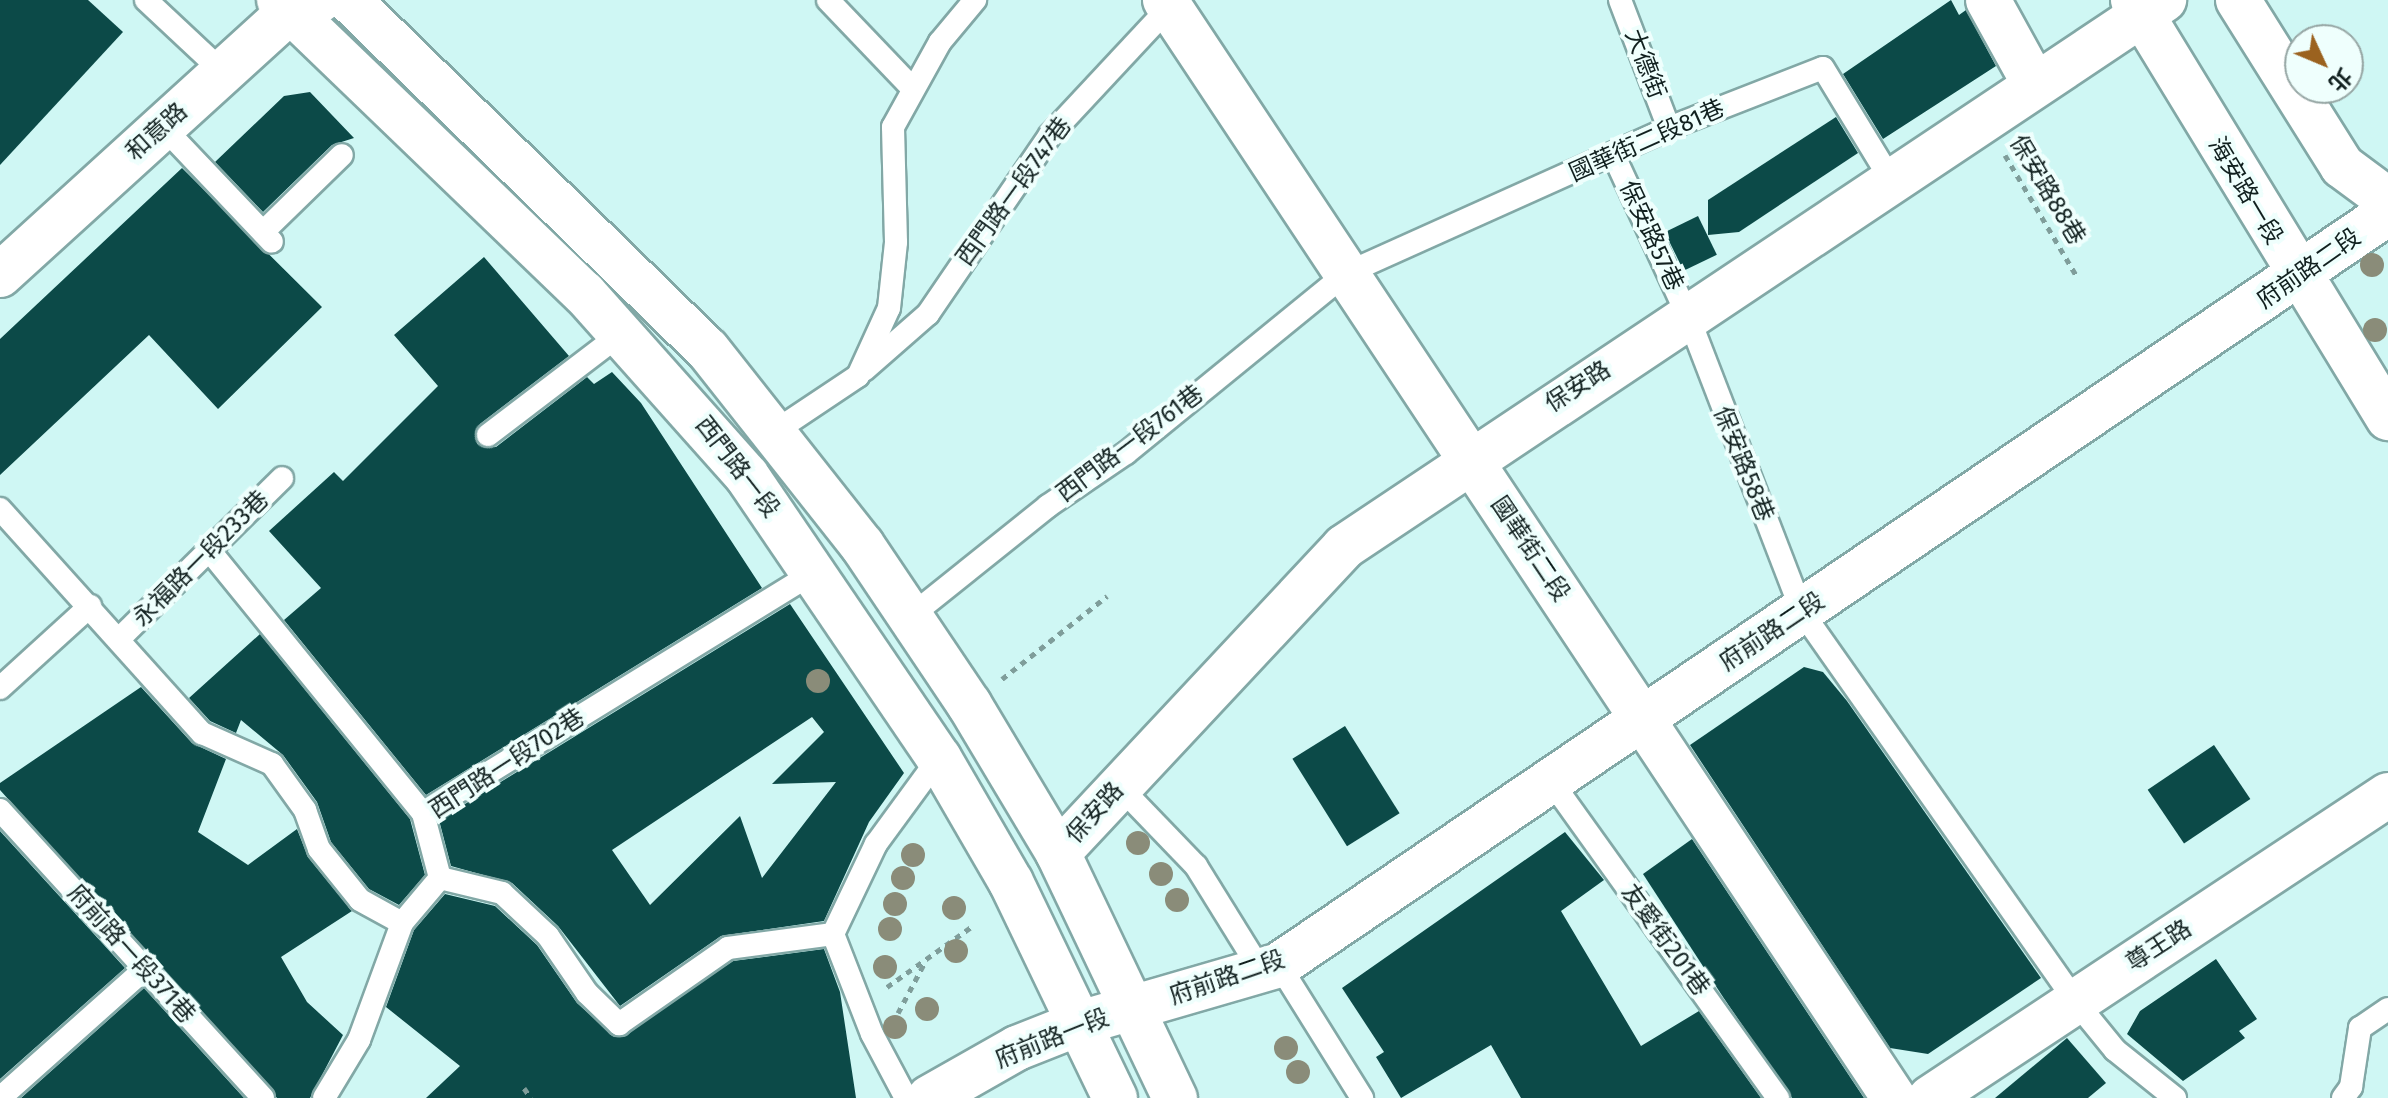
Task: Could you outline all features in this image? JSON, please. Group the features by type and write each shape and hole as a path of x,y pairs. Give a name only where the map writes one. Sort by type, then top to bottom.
{"street":[{"name":"西門路一段","path":"349,0 606,245 707,349 774,432 912,615 1058,853 1135,1008 1175,1098"},
{"path":"1988,0 2035,85"},
{"path":"2238,0 2342,166 2388,200"},
{"name":"國華街二段","path":"1170,2 1894,1098"},
{"name":"和意路","path":"0,275 297,4"},
{"name":"西門路一段","path":"297,4 622,333 747,476 817,571 939,758 1011,882 1115,1098"},
{"name":"保安路","path":"1058,853 1344,547 1470,458 1986,124 2146,5"},
{"name":"海安路一段","path":"2146,5 2297,279 2388,418"},
{"name":"府前路二段","path":"1135,1008 1270,968 2297,279 2388,213"},
{"name":"尊王路","path":"1930,1098 2388,795"},
{"name":"府前路一段","path":"929,1098 1017,1048 1080,1023 1135,1008"}],"lane":[{"path":"146,0 223,72"},
{"path":"828,0 912,88"},
{"path":"858,376 889,308 896,242 893,127 912,88 975,0"},
{"name":"大德街","path":"1620,0 1669,128"},
{"name":"西門路一段747巷","path":"774,432 858,376 928,314 1050,135 1170,2"},
{"name":"國華街二段81巷","path":"1347,273 1614,156 1669,128 1823,68 1894,185"},
{"path":"163,127 267,237 342,155"},
{"name":"保安路57巷","path":"1614,156 1688,316"},
{"name":"西門路一段761巷","path":"912,615 1048,506 1126,453 1347,273"},
{"name":"保安路58巷","path":"1688,316 1802,612 2075,1001 2115,1050 2175,1098"},
{"path":"488,435 622,333"},
{"name":"永福路一段233巷","path":"119,639 282,478"},
{"path":"0,509 202,733 272,764 305,810 319,849 360,900 402,923"},
{"path":"209,550 423,813"},
{"name":"西門路一段702巷","path":"440,878 423,813 817,571"},
{"path":"0,688 90,606"},
{"path":"906,1098 872,1034 833,934 876,844 939,758"},
{"name":"友愛街201巷","path":"1551,781 1778,1098"},
{"path":"1119,786 1196,866 1362,1098"},
{"name":"府前路一段371巷","path":"0,812 263,1098"},
{"path":"324,1098 359,1040 402,923 440,878 502,893 548,936 587,993 619,1024 728,948 833,934"},
{"path":"0,1098 146,968"},
{"path":"2343,1098 2351,1087 2360,1028 2388,1009"}],"path":[{"name":"保安路88巷","path":"1986,124 2076,275"},
{"path":"969,704 1107,596"},
{"path":"885,988 974,925"},
{"path":"892,1025 928,958"},
{"path":"524,1088 531,1098"}],"building":[{"path":"0,0 88,0 123,32 0,165"},
{"path":"1951,0 1959,15 1966,10 1996,66 1883,139 1843,74"},
{"path":"310,92 354,138 332,145 263,212 215,162 284,96"},
{"path":"1836,117 1858,153 1739,232 1708,235 1708,200"},
{"path":"182,168 322,307 218,409 149,335 0,475 0,339"},
{"path":"1698,216 1717,255 1684,271 1665,232"},
{"path":"484,257 569,356 480,424 477,444 496,447 587,377 594,384 612,372 641,403 762,588 426,795 284,620 321,588 269,531 334,472 343,481 438,386 394,335"},
{"path":"790,604 904,773 869,822 824,921 721,936 620,1006 558,926 512,883 451,866 439,820","holes":["812,717 824,732 772,784 836,782 762,878 740,816 650,905 612,850"]},
{"path":"260,634 410,819 425,875 399,905 369,889 331,842 317,802 283,755 241,720 236,733 210,721 189,698"},
{"path":"1804,667 1823,672 1847,701 2041,978 1928,1054 1890,1048 1690,745"},
{"path":"141,687 192,743 226,759 198,832 248,865 297,829 308,857 352,911 281,957 307,1002 343,1035 310,1098 277,1098 0,790 0,783"},
{"path":"1345,726 1400,813 1347,846 1292,759"},
{"path":"2214,745 2250,799 2184,844 2148,790"},
{"path":"0,831 125,968 0,1079"},
{"path":"1565,832 1604,880 1561,911 1641,1046 1699,1011 1761,1098 1521,1098 1491,1045 1401,1098 1376,1057 1384,1052 1342,988"},
{"path":"1692,839 1864,1098 1792,1098 1723,997 1643,874"},
{"path":"445,894 495,906 537,945 577,1003 615,1037 733,961 824,949 840,992 856,1098 426,1098 460,1066 386,1007 414,930"},
{"path":"2216,959 2257,1019 2239,1031 2245,1038 2183,1081 2127,1034 2140,1011"},
{"path":"144,988 244,1098 21,1098"},
{"path":"2067,1038 2106,1083 2088,1098 1995,1098"}]}
